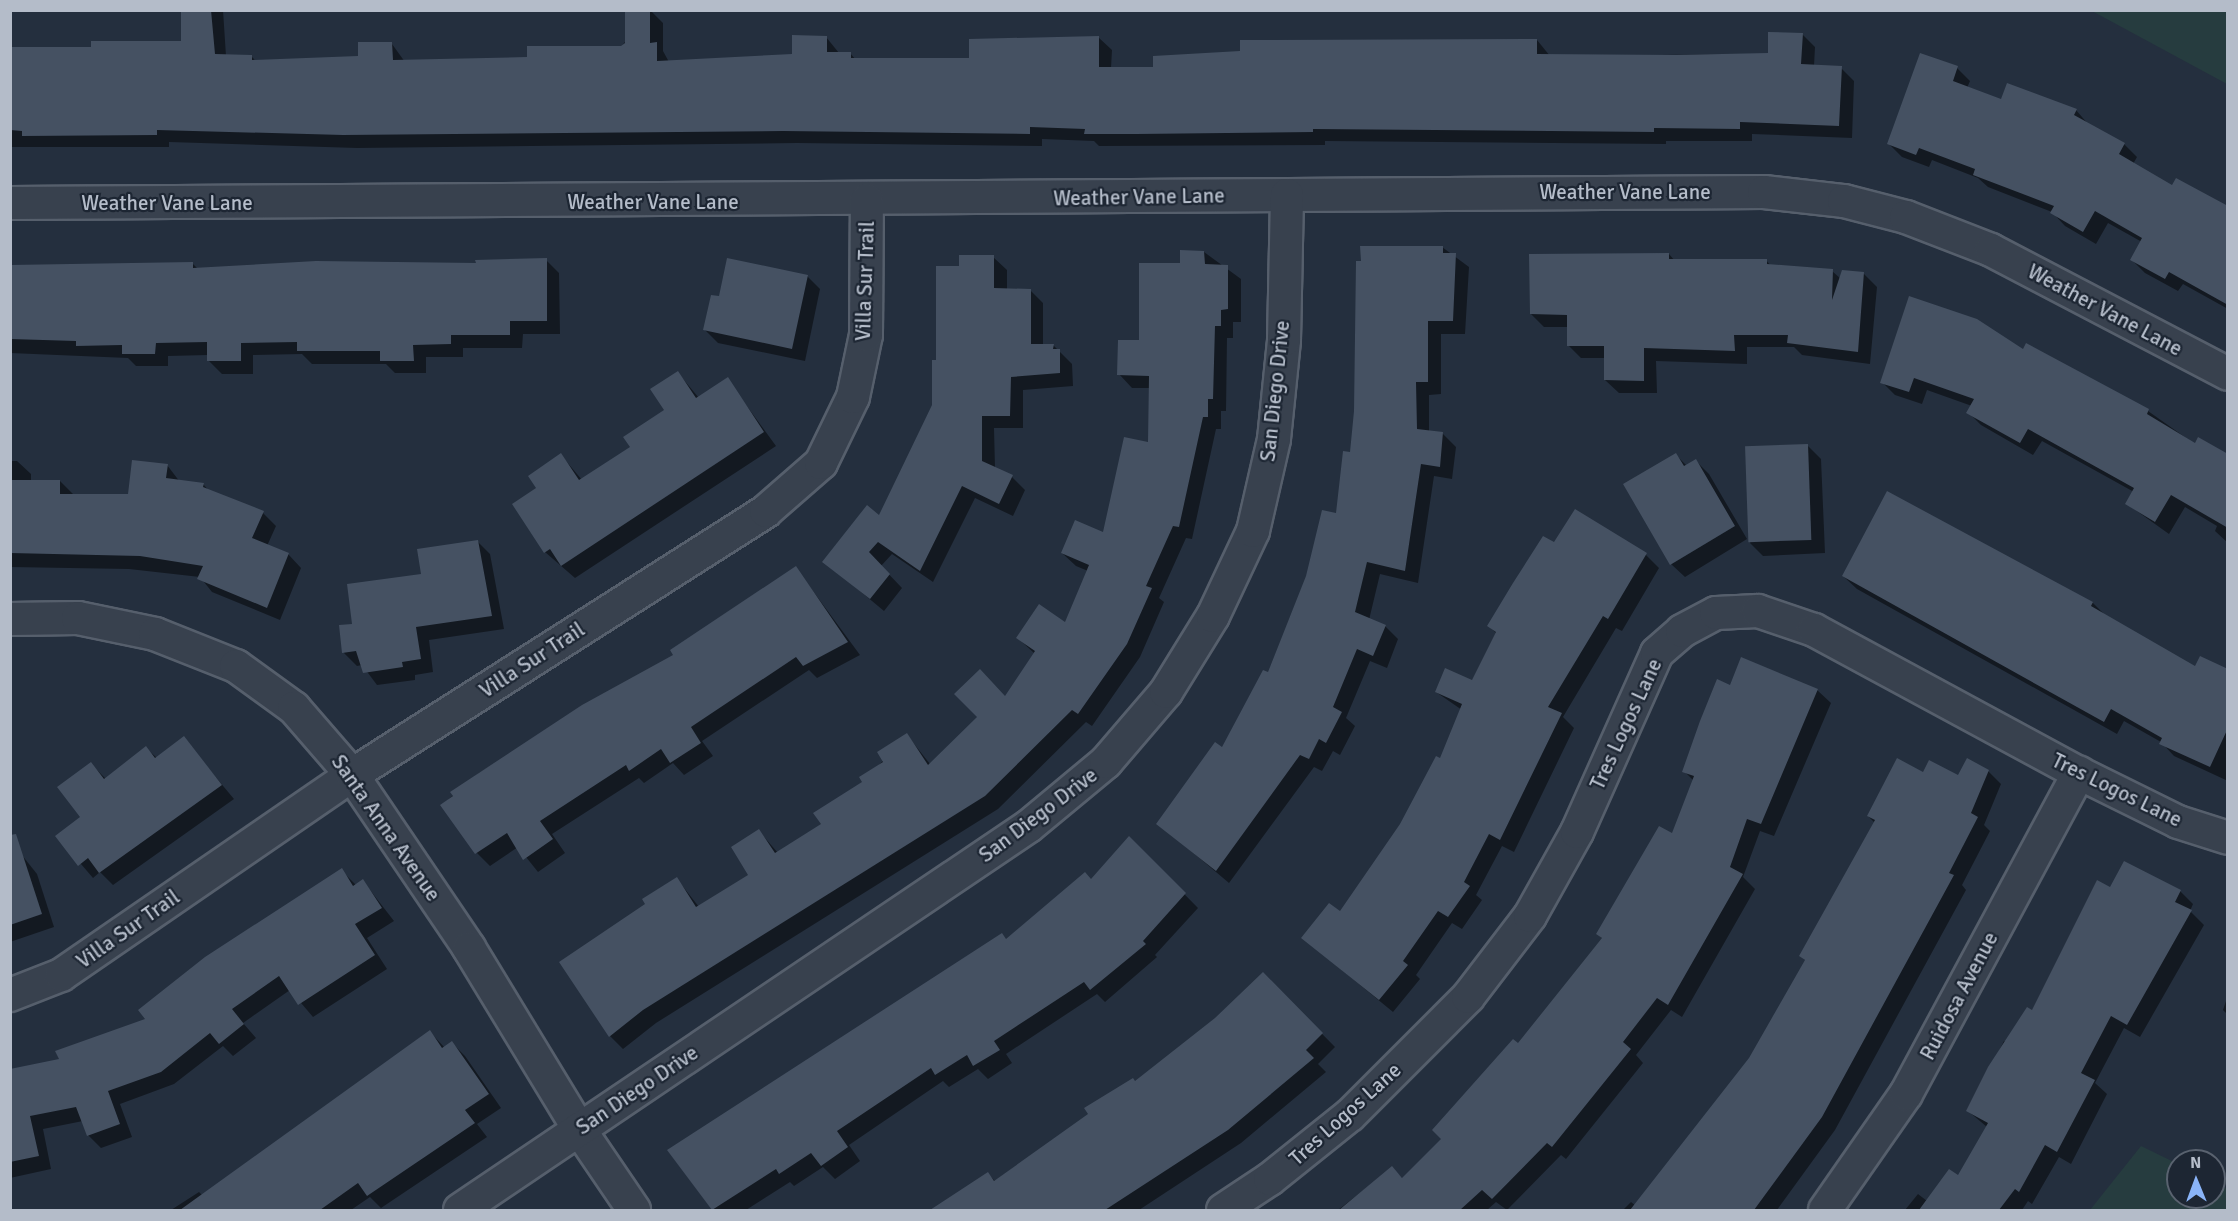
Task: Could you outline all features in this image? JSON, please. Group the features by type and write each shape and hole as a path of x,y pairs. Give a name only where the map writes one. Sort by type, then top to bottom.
{"street":[{"name":"Weather Vane Lane","path":"10,203 867,200 1764,192 1844,201 1906,217 1991,250 2228,374"},
{"name":"San Diego Drive","path":"459,1210 1029,826 1106,762 1166,692 1213,616 1254,531 1274,439 1284,340 1287,195"},
{"name":"Villa Sur Trail","path":"10,995 61,975 352,775 766,511 821,463 854,397 866,335 867,200"},
{"name":"Tres Logos Lane","path":"1223,1210 1270,1179 1350,1116 1468,997 1530,915 1571,842 1657,653 1682,631 1716,613 1758,611 1814,630 2079,773 2178,822 2228,838"},
{"name":"Santa Anna Avenue","path":"10,619 78,618 155,634 236,666 294,708 352,775 469,948 579,1130 634,1210"},
{"name":"Ruidosa Avenue","path":"1825,1210 1906,1094 2079,773"}],"green space":[{"path":"2092,11 2227,11 2227,84"},
{"path":"2141,1146 2166,1158 2166,1209 2226,1209 2227,1189 2227,1210 2090,1210"}],"building":[{"path":"181,10 211,10 215,54 252,55 252,60 358,56 358,42 392,42 393,60 527,57 527,46 621,46 625,43 625,10 650,10 650,43 657,42 657,61 792,54 792,35 827,36 827,52 851,52 851,58 969,58 969,39 1099,36 1099,67 1153,67 1153,56 1240,51 1240,40 1537,39 1537,54 1676,55 1768,53 1768,32 1803,33 1801,64 1842,66 1839,126 1740,122 1740,129 1654,128 1654,132 1313,129 1313,132 1136,134 1084,134 1085,129 1030,127 1030,134 783,131 343,135 157,130 157,135 22,136 22,131 10,130 10,47 91,47 91,41 181,41"},
{"path":"1920,53 1958,66 1953,81 2001,99 2007,83 2077,109 2074,115 2125,143 2119,154 2172,185 2176,178 2228,206 2228,305 2169,272 2165,279 2130,260 2142,238 2095,211 2083,232 2050,213 2054,206 1973,175 1975,169 1919,148 1916,155 1887,144"},
{"path":"1360,246 1443,246 1443,253 1456,253 1453,321 1428,321 1428,382 1416,382 1417,429 1443,432 1440,467 1421,464 1405,571 1367,562 1355,612 1386,625 1373,656 1357,649 1333,707 1342,712 1326,743 1319,739 1309,759 1300,755 1216,871 1156,824 1215,742 1222,747 1263,670 1268,672 1306,576 1322,510 1336,513 1343,451 1350,452 1354,411 1356,261 1361,261"},
{"path":"1180,250 1204,251 1205,264 1228,265 1228,309 1221,310 1221,326 1215,326 1213,399 1208,399 1208,417 1203,417 1179,527 1173,526 1146,586 1152,588 1127,644 1078,714 1072,710 985,796 643,1010 609,1037 559,962 645,904 642,899 677,877 696,907 748,875 731,847 759,829 775,853 821,824 813,813 862,782 859,777 883,762 877,752 907,733 928,765 977,717 954,694 980,669 1005,696 1035,651 1016,638 1039,604 1065,622 1089,565 1061,553 1075,520 1103,532 1124,437 1148,442 1149,376 1117,375 1118,340 1139,340 1139,263 1180,263"},
{"path":"1669,253 1669,259 1767,259 1767,264 1833,269 1832,300 1842,270 1864,272 1858,352 1787,343 1788,335 1734,335 1735,351 1644,348 1644,381 1604,380 1604,346 1567,346 1567,315 1530,314 1529,254"},
{"path":"959,255 994,255 994,288 1031,289 1031,344 1054,344 1053,349 1060,349 1060,373 1011,377 1010,416 982,416 982,461 1013,475 999,504 962,486 920,571 878,542 869,552 890,574 870,599 822,562 867,505 879,515 932,405 932,360 936,360 936,266 959,266"},
{"path":"547,258 547,321 510,321 510,335 451,335 451,344 413,345 414,361 380,361 380,351 297,351 297,342 241,343 241,361 207,361 207,342 156,343 155,354 122,354 122,345 76,346 76,341 10,339 10,265 193,262 193,268 316,261 476,263 475,260"},
{"path":"727,258 808,275 792,349 703,330 711,295 719,296"},
{"path":"1909,296 1977,319 2023,349 2026,343 2149,409 2147,414 2195,443 2198,437 2228,454 2228,528 2171,495 2155,522 2125,504 2134,488 2028,429 2020,443 1966,413 1974,399 1914,378 1909,392 1880,383"},
{"path":"678,371 696,398 728,377 764,432 561,566 550,549 544,553 512,504 536,488 528,476 561,453 579,480 630,447 623,437 664,410 650,389"},
{"path":"1808,444 1811,540 1748,542 1745,446"},
{"path":"1676,453 1684,466 1696,459 1735,526 1670,565 1623,484"},
{"path":"132,460 168,464 166,478 204,483 203,487 264,511 252,538 289,553 267,608 197,579 203,566 140,556 10,553 10,480 60,480 60,494 128,494"},
{"path":"1887,491 2093,602 2091,606 2195,666 2200,656 2228,669 2228,728 2210,767 2159,744 2162,738 2111,709 2104,722 1842,576"},
{"path":"1575,509 1647,553 1608,619 1603,616 1548,707 1562,713 1500,840 1489,834 1464,882 1470,886 1448,917 1438,911 1403,961 1408,965 1379,1000 1301,938 1329,903 1340,911 1400,824 1436,756 1440,758 1462,704 1435,692 1445,668 1472,680 1496,632 1487,626 1543,536 1554,542"},
{"path":"478,540 492,616 416,627 421,659 402,662 403,667 363,673 356,651 342,653 339,625 352,624 347,584 421,574 417,549"},
{"path":"796,566 848,642 803,666 796,657 691,727 701,743 670,763 661,749 629,771 626,765 540,821 553,839 523,860 507,833 475,854 440,805 453,796 450,792 582,705 673,655 670,650"},
{"path":"1741,657 1818,689 1761,824 1747,819 1730,867 1743,874 1668,1005 1657,998 1623,1042 1631,1049 1552,1147 1547,1143 1492,1199 1482,1190 1460,1210 1339,1210 1392,1166 1402,1178 1441,1139 1432,1130 1513,1039 1518,1043 1602,938 1596,934 1659,826 1672,833 1694,776 1682,772 1700,721 1717,679 1730,685"},
{"path":"184,736 222,785 99,873 88,858 78,866 55,836 80,817 57,787 91,762 104,779 146,746 155,758"},
{"path":"1897,758 1923,772 1929,760 1958,775 1967,758 1989,770 1971,813 1978,817 1949,873 1954,875 1822,1117 1754,1210 1630,1210 1749,1058 1805,960 1799,956 1875,820 1867,816"},
{"path":"16,834 42,914 10,925 10,835"},
{"path":"1129,836 1186,893 1143,941 1146,944 1090,990 1084,982 994,1041 1000,1050 973,1066 967,1055 935,1075 931,1068 837,1131 848,1147 821,1166 811,1153 779,1174 776,1169 712,1210 667,1150 1002,933 1006,939 1085,872 1091,879"},
{"path":"2124,861 2181,890 2175,902 2192,910 2127,1025 2111,1016 2081,1073 2095,1080 2057,1152 2045,1145 2019,1192 2015,1189 1999,1210 1919,1210 1949,1169 1958,1175 1988,1123 1966,1111 1988,1067 2027,1007 2032,1010 2097,880 2110,887"},
{"path":"342,868 353,886 363,879 382,908 355,924 375,955 298,1005 279,976 232,1009 244,1024 219,1044 210,1033 161,1072 108,1091 120,1124 87,1136 76,1107 30,1116 39,1156 10,1162 10,1069 59,1059 55,1051 145,1019 138,1010 205,957"},
{"path":"1263,972 1323,1033 1306,1050 1314,1058 1228,1130 1105,1210 930,1210 988,1172 994,1181 1088,1114 1084,1108 1133,1078 1135,1081 1215,1018"},
{"path":"430,1030 442,1048 452,1041 489,1094 465,1110 475,1123 367,1196 358,1183 320,1210 180,1210"}]}
